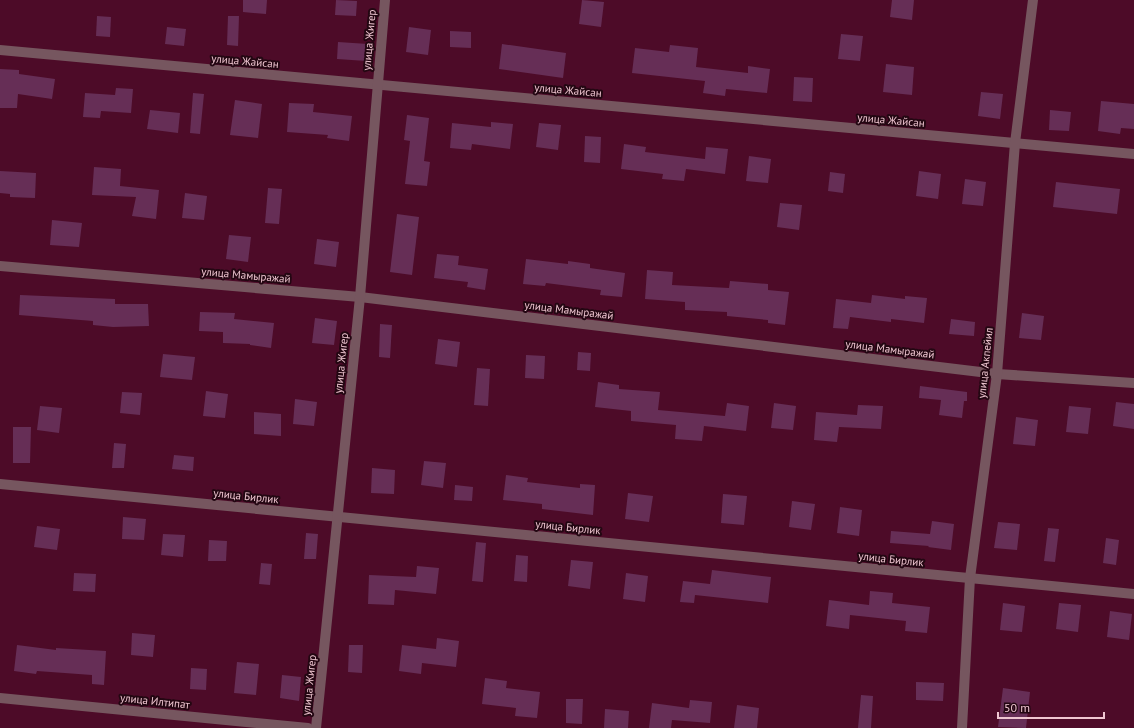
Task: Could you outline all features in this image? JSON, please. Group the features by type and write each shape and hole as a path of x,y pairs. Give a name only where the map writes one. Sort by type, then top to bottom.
{"street":[{"name":"улица Жигер","path":"316,728 339,517 360,297 385,0"},
{"name":"улица Акпейил","path":"962,728 970,578 996,374 1015,143 1034,0"},
{"name":"улица Жайсан","path":"0,50 1134,154"},
{"name":"улица Мамыражай","path":"0,266 360,297 996,374 1134,383"},
{"name":"улица Бирлик","path":"0,484 1134,594"},
{"name":"улица Илтипат","path":"0,698 308,728"}],"building":[{"path":"243,0 267,0 266,14 243,12"},
{"path":"336,0 357,1 356,16 335,15"},
{"path":"582,0 604,2 601,27 579,24"},
{"path":"892,0 914,0 912,20 890,17"},
{"path":"97,16 111,17 110,37 96,36"},
{"path":"228,16 239,16 238,46 227,45"},
{"path":"167,27 186,29 184,46 165,44"},
{"path":"409,27 431,30 428,55 406,52"},
{"path":"450,31 471,32 471,48 450,47"},
{"path":"841,34 863,36 860,61 838,59"},
{"path":"338,42 368,44 366,61 337,59"},
{"path":"502,44 566,53 563,78 499,69"},
{"path":"670,45 698,48 696,67 748,73 748,66 770,69 767,93 726,89 725,96 703,93 705,81 632,73 635,48 669,52"},
{"path":"886,64 914,67 912,95 883,92"},
{"path":"0,69 19,70 19,74 55,79 52,99 18,94 17,108 0,108"},
{"path":"794,77 813,78 812,102 793,101"},
{"path":"116,88 133,89 131,113 101,111 100,118 83,117 85,93 115,95"},
{"path":"981,92 1003,94 1000,119 978,116"},
{"path":"193,93 204,94 200,134 190,133"},
{"path":"235,100 262,104 258,138 230,135"},
{"path":"1101,101 1134,104 1134,129 1121,128 1120,134 1098,131"},
{"path":"289,103 314,104 313,112 352,116 349,141 327,138 328,135 287,132"},
{"path":"150,110 180,113 178,133 147,129"},
{"path":"1050,110 1071,112 1069,131 1049,130"},
{"path":"407,115 429,118 424,161 430,162 427,186 405,184 410,141 404,140"},
{"path":"491,122 513,124 510,149 472,144 471,150 450,148 452,123 491,127"},
{"path":"539,123 561,125 558,150 536,147"},
{"path":"585,136 601,137 600,163 584,162"},
{"path":"624,144 646,147 645,152 705,159 706,147 728,149 725,174 686,169 684,181 662,179 663,174 621,169"},
{"path":"749,156 771,159 768,183 746,181"},
{"path":"94,167 121,169 120,186 159,190 156,219 132,216 136,197 92,195"},
{"path":"0,171 36,173 35,198 10,197 10,194 0,193"},
{"path":"919,171 941,174 938,199 916,196"},
{"path":"830,172 845,174 843,193 828,191"},
{"path":"965,179 986,182 983,206 962,204"},
{"path":"1056,182 1120,189 1117,214 1053,207"},
{"path":"268,188 282,189 279,224 265,223"},
{"path":"185,193 207,196 204,220 182,218"},
{"path":"780,203 802,205 799,230 777,227"},
{"path":"397,214 419,217 412,275 390,272"},
{"path":"52,220 82,223 79,247 50,245"},
{"path":"229,235 251,237 248,262 226,259"},
{"path":"317,239 339,242 336,267 314,264"},
{"path":"437,254 459,256 458,265 488,269 485,290 467,287 468,282 434,278"},
{"path":"526,259 568,264 568,261 590,264 590,268 625,273 622,297 600,295 601,290 546,283 545,286 523,284"},
{"path":"647,270 673,272 672,285 729,288 730,281 768,284 768,290 789,292 785,325 768,323 768,320 727,316 727,312 685,310 685,302 645,299"},
{"path":"20,295 115,299 115,304 148,304 149,326 113,327 93,325 93,321 19,315"},
{"path":"872,295 905,299 905,296 927,298 924,323 891,319 891,322 850,317 848,329 833,328 836,299 871,303"},
{"path":"200,312 235,313 234,319 274,323 271,348 250,344 223,343 223,332 199,331"},
{"path":"1022,313 1044,316 1041,340 1019,338"},
{"path":"315,318 337,321 334,345 312,343"},
{"path":"951,319 975,322 974,336 949,334"},
{"path":"380,324 392,325 390,358 379,357"},
{"path":"438,339 460,342 457,367 435,364"},
{"path":"578,352 591,353 590,371 577,370"},
{"path":"163,354 195,357 192,380 160,377"},
{"path":"526,355 545,356 544,379 525,378"},
{"path":"477,368 490,369 488,406 474,405"},
{"path":"598,382 619,385 619,389 660,392 658,410 725,416 727,403 749,406 746,431 704,426 702,441 675,439 676,425 631,421 631,411 595,407"},
{"path":"920,386 967,392 967,401 964,401 962,418 939,415 941,400 919,398"},
{"path":"206,391 228,394 225,418 203,416"},
{"path":"122,392 142,393 140,415 120,413"},
{"path":"295,399 317,402 314,426 293,424"},
{"path":"1116,402 1134,404 1134,429 1113,426"},
{"path":"774,403 796,406 793,430 771,428"},
{"path":"858,405 883,406 881,429 839,427 837,442 814,440 816,412 857,415"},
{"path":"40,406 62,408 59,433 37,430"},
{"path":"1069,406 1091,408 1088,434 1066,432"},
{"path":"254,412 281,414 281,436 254,434"},
{"path":"1016,417 1038,420 1035,446 1013,444"},
{"path":"13,427 31,427 30,463 13,463"},
{"path":"114,443 126,444 124,468 112,468"},
{"path":"174,455 194,457 193,471 172,469"},
{"path":"424,461 446,463 443,488 421,485"},
{"path":"372,468 395,470 394,494 371,493"},
{"path":"506,475 528,478 527,482 580,488 580,484 595,485 593,515 542,509 542,504 503,500"},
{"path":"455,485 473,487 472,501 454,500"},
{"path":"628,493 653,496 649,522 625,519"},
{"path":"723,494 747,496 744,525 721,523"},
{"path":"792,501 815,504 811,530 789,527"},
{"path":"840,507 862,510 859,536 837,533"},
{"path":"123,517 146,519 144,540 122,539"},
{"path":"932,521 954,524 951,550 928,547 929,546 890,543 891,531 930,534"},
{"path":"998,522 1020,524 1017,550 994,548"},
{"path":"37,526 60,529 57,550 34,547"},
{"path":"1048,528 1059,529 1055,562 1044,561"},
{"path":"306,533 318,534 316,559 304,559"},
{"path":"163,534 185,535 183,557 161,555"},
{"path":"1106,538 1119,540 1116,565 1103,563"},
{"path":"209,540 227,541 226,561 208,561"},
{"path":"476,542 486,543 483,582 472,581"},
{"path":"516,555 528,556 527,582 514,581"},
{"path":"571,560 593,562 590,589 568,586"},
{"path":"261,563 272,564 270,585 259,584"},
{"path":"417,566 439,568 436,594 395,590 394,605 368,604 369,575 416,577"},
{"path":"712,570 771,577 768,603 695,595 694,603 680,602 683,581 710,584"},
{"path":"74,573 96,574 95,592 73,591"},
{"path":"626,573 648,576 645,602 623,599"},
{"path":"870,591 893,593 892,603 930,607 927,633 905,631 906,621 850,615 849,629 826,626 829,600 869,605"},
{"path":"1003,603 1025,606 1022,632 1000,630"},
{"path":"1059,603 1081,605 1078,632 1056,629"},
{"path":"1110,611 1132,614 1129,640 1107,637"},
{"path":"132,633 155,635 153,657 131,655"},
{"path":"437,638 459,641 456,667 422,663 421,674 399,671 402,645 436,649"},
{"path":"17,645 56,650 56,648 106,651 104,685 92,684 92,675 37,671 36,674 14,671"},
{"path":"349,645 363,645 362,673 348,672"},
{"path":"237,662 259,664 256,695 234,693"},
{"path":"191,668 207,669 206,690 190,689"},
{"path":"282,675 301,677 299,701 280,698"},
{"path":"485,678 507,681 506,688 540,692 537,718 515,716 516,708 482,704"},
{"path":"916,682 944,683 943,701 916,700"},
{"path":"1003,688 1030,692 1026,728 998,727"},
{"path":"861,695 873,696 871,728 858,728"},
{"path":"566,699 583,699 582,724 566,723"},
{"path":"690,700 712,702 710,723 672,720 671,728 649,728 652,703 689,708"},
{"path":"737,705 759,708 757,728 734,728"},
{"path":"605,709 629,711 628,728 604,728"}]}
